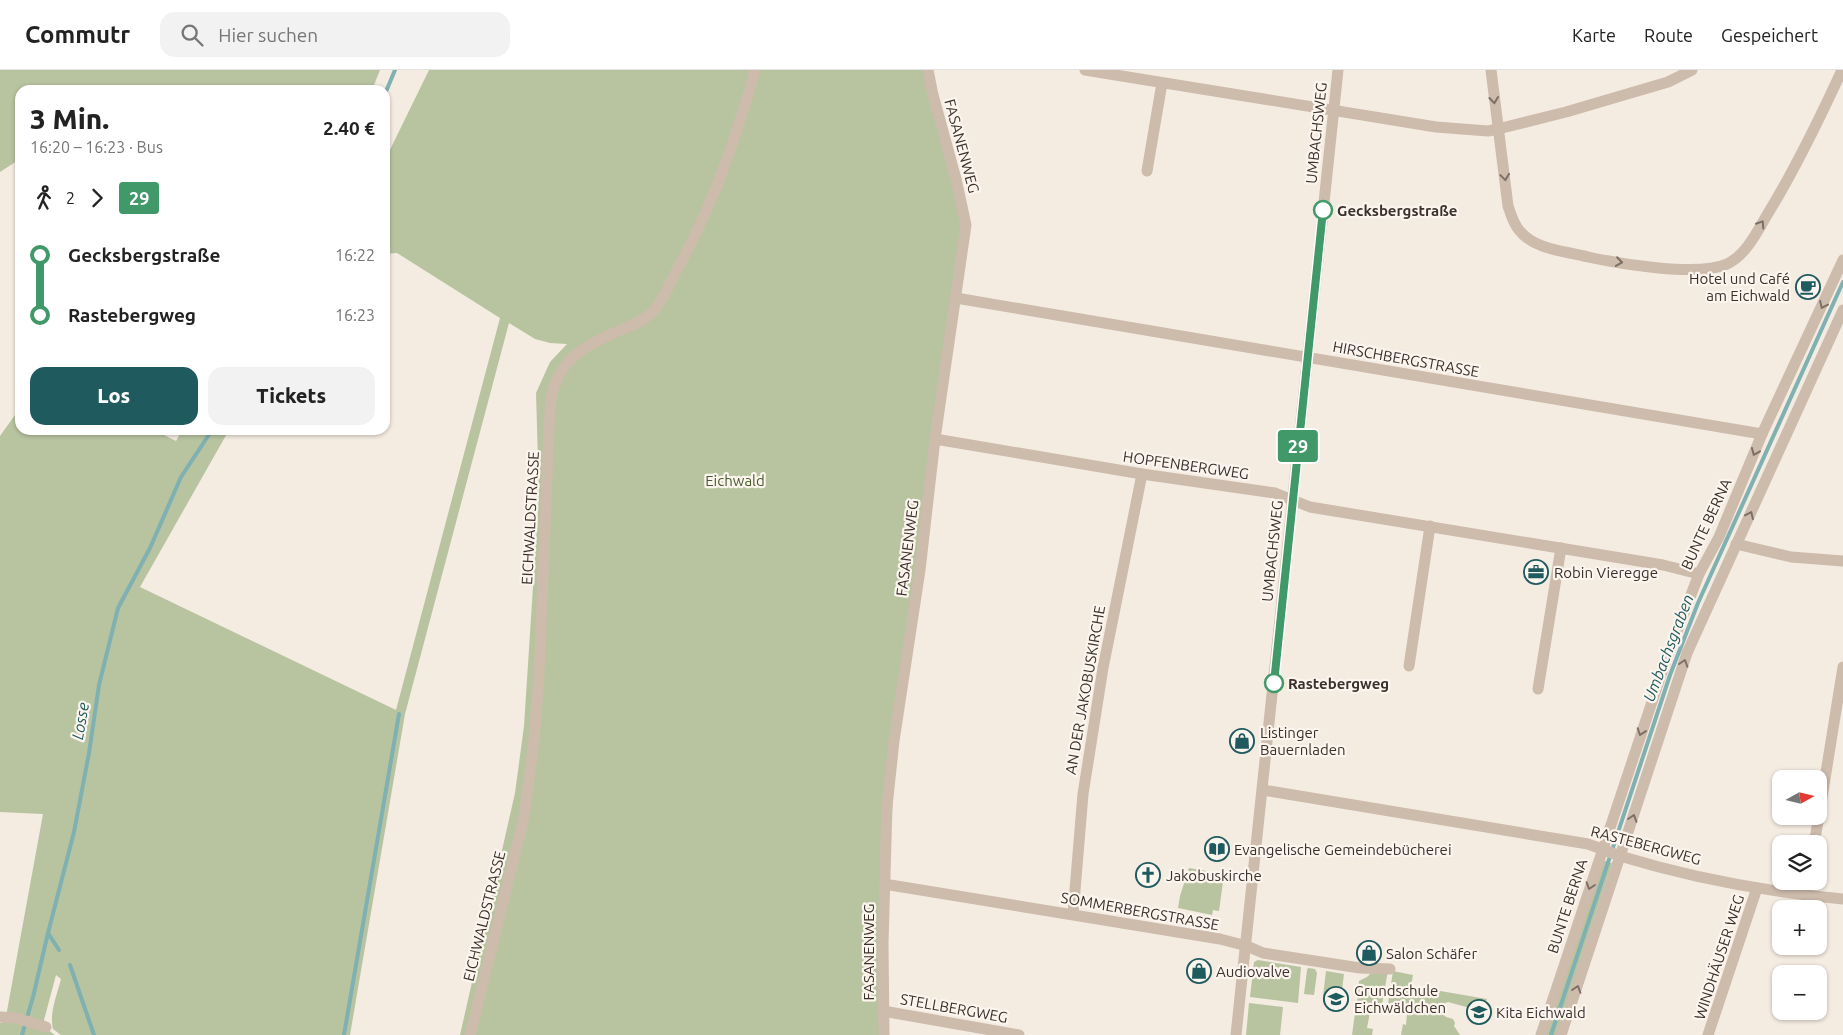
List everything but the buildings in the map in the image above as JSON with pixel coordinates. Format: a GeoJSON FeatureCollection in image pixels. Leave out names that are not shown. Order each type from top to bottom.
{"type":"FeatureCollection","features":[{"type":"Feature","properties":{"kind":"street","name":"EICHWALDSTRASSE"},"geometry":{"type":"LineString","coordinates":[[470,1035],[524,818],[534,742],[539,677],[552,395],[561,370],[578,352],[599,340],[644,320],[656,308],[684,257],[719,183],[744,110],[755,70]]}},
{"type":"Feature","properties":{"kind":"street","name":"FASANENWEG"},"geometry":{"type":"LineString","coordinates":[[884,1035],[884,884],[887,806],[894,741],[920,570],[935,439],[966,224],[928,70]]}},
{"type":"Feature","properties":{"kind":"street"},"geometry":{"type":"LineString","coordinates":[[1085,70],[1436,127],[1488,131],[1566,112],[1668,82],[1692,70]]}},
{"type":"Feature","properties":{"kind":"street","name":"UMBACHSWEG"},"geometry":{"type":"LineString","coordinates":[[1236,1035],[1338,70]]}},
{"type":"Feature","properties":{"kind":"street"},"geometry":{"type":"LineString","coordinates":[[1491,70],[1508,206],[1519,230],[1528,239],[1542,246],[1594,258],[1655,267],[1711,269],[1736,259],[1761,225],[1785,186],[1842,70]]}},
{"type":"Feature","properties":{"kind":"street"},"geometry":{"type":"LineString","coordinates":[[1147,170],[1162,83]]}},
{"type":"Feature","properties":{"kind":"street","name":"BUNTE BERNA"},"geometry":{"type":"LineString","coordinates":[[1561,1035],[1666,660],[1699,574],[1719,536],[1762,434],[1843,260]]}},
{"type":"Feature","properties":{"kind":"street","name":"HIRSCHBERGSTRASSE"},"geometry":{"type":"LineString","coordinates":[[956,298],[1762,434]]}},
{"type":"Feature","properties":{"kind":"street","name":"BUNTE BERNA"},"geometry":{"type":"LineString","coordinates":[[1541,1035],[1687,653],[1843,310]]}},
{"type":"Feature","properties":{"kind":"street","name":"HOPFENBERGWEG"},"geometry":{"type":"LineString","coordinates":[[935,439],[1142,474],[1275,493],[1310,507],[1663,565],[1699,574]]}},
{"type":"Feature","properties":{"kind":"street","name":"AN DER JAKOBUSKIRCHE"},"geometry":{"type":"LineString","coordinates":[[1073,914],[1083,794],[1102,668],[1142,474]]}},
{"type":"Feature","properties":{"kind":"street"},"geometry":{"type":"LineString","coordinates":[[1409,666],[1430,526]]}},
{"type":"Feature","properties":{"kind":"street"},"geometry":{"type":"LineString","coordinates":[[1736,544],[1791,556],[1843,561]]}},
{"type":"Feature","properties":{"kind":"street"},"geometry":{"type":"LineString","coordinates":[[1538,689],[1561,548]]}},
{"type":"Feature","properties":{"kind":"street"},"geometry":{"type":"LineString","coordinates":[[1826,770],[1843,667]]}},
{"type":"Feature","properties":{"kind":"street","name":"RASTEBERGWEG"},"geometry":{"type":"LineString","coordinates":[[1263,790],[1588,844],[1689,874],[1757,888],[1843,898]]}},
{"type":"Feature","properties":{"kind":"street","name":"SOMMERBERGSTRASSE"},"geometry":{"type":"LineString","coordinates":[[884,884],[1220,939],[1263,953],[1280,956],[1360,968],[1390,969]]}},
{"type":"Feature","properties":{"kind":"street","name":"WINDHÄUSER WEG"},"geometry":{"type":"LineString","coordinates":[[1708,1035],[1757,888]]}},
{"type":"Feature","properties":{"kind":"street"},"geometry":{"type":"LineString","coordinates":[[1806,895],[1807,890]]}},
{"type":"Feature","properties":{"kind":"street","name":"STELLBERGWEG"},"geometry":{"type":"LineString","coordinates":[[883,1011],[1020,1035]]}},
{"type":"Feature","properties":{"kind":"street"},"geometry":{"type":"LineString","coordinates":[[0,1018],[16,1018],[46,1027]]}},
{"type":"Feature","properties":{"kind":"green space"},"geometry":{"type":"Polygon","coordinates":[[[0,70],[380,70],[374,85],[15,85],[15,162],[0,172],[0,70]]]}},
{"type":"Feature","properties":{"kind":"green space","name":"Eichwald"},"geometry":{"type":"Polygon","coordinates":[[[429,70],[932,70],[970,224],[898,738],[887,873],[888,1035],[460,1035],[515,793],[524,726],[539,494],[536,393],[550,362],[567,344],[550,343],[535,339],[509,323],[405,714],[350,1035],[61,1035],[53,1029],[52,1023],[54,1004],[61,979],[56,975],[44,1020],[48,1030],[55,1035],[0,1035],[0,1023],[5,1022],[43,814],[0,812],[0,436],[15,415],[15,435],[164,435],[176,441],[179,435],[226,435],[140,587],[396,710],[500,318],[397,253],[390,254],[390,150],[429,70]]]}},
{"type":"Feature","properties":{"kind":"green space"},"geometry":{"type":"Polygon","coordinates":[[[1603,860],[1612,863],[1556,1035],[1544,1035],[1603,860]]]}},
{"type":"Feature","properties":{"kind":"green space"},"geometry":{"type":"Polygon","coordinates":[[[1189,868],[1224,874],[1219,911],[1213,910],[1212,915],[1178,908],[1189,868]]]}},
{"type":"Feature","properties":{"kind":"green space"},"geometry":{"type":"Polygon","coordinates":[[[1258,960],[1301,967],[1298,1003],[1250,997],[1254,962],[1258,960]]]}},
{"type":"Feature","properties":{"kind":"green space"},"geometry":{"type":"Polygon","coordinates":[[[1308,968],[1315,969],[1317,973],[1314,995],[1304,994],[1308,968]]]}},
{"type":"Feature","properties":{"kind":"green space"},"geometry":{"type":"Polygon","coordinates":[[[1388,970],[1382,1005],[1370,1003],[1357,1004],[1359,981],[1370,974],[1388,970]]]}},
{"type":"Feature","properties":{"kind":"green space"},"geometry":{"type":"Polygon","coordinates":[[[1326,971],[1344,974],[1341,998],[1323,996],[1326,971]]]}},
{"type":"Feature","properties":{"kind":"green space"},"geometry":{"type":"Polygon","coordinates":[[[1393,971],[1413,975],[1411,986],[1487,999],[1485,1006],[1470,1008],[1448,1002],[1443,1004],[1441,1011],[1446,1017],[1453,1019],[1454,1026],[1460,1035],[1401,1035],[1403,1024],[1406,1025],[1407,1014],[1387,1010],[1393,971]]]}},
{"type":"Feature","properties":{"kind":"green space"},"geometry":{"type":"Polygon","coordinates":[[[1249,1003],[1283,1007],[1280,1035],[1246,1035],[1249,1003]]]}},
{"type":"Feature","properties":{"kind":"green space"},"geometry":{"type":"Polygon","coordinates":[[[1356,1006],[1371,1007],[1367,1028],[1373,1029],[1372,1035],[1352,1035],[1356,1006]]]}},
{"type":"Feature","properties":{"kind":"waterway","name":"Losse"},"geometry":{"type":"LineString","coordinates":[[389,85],[395,70]]}},
{"type":"Feature","properties":{"kind":"waterway","name":"Umbachsgraben"},"geometry":{"type":"LineString","coordinates":[[1551,1035],[1670,675],[1698,603],[1843,282]]}},
{"type":"Feature","properties":{"kind":"waterway","name":"Losse"},"geometry":{"type":"LineString","coordinates":[[22,1035],[74,832],[89,753],[99,685],[118,608],[150,548],[181,477],[209,435]]}},
{"type":"Feature","properties":{"kind":"waterway"},"geometry":{"type":"LineString","coordinates":[[344,1035],[399,714]]}},
{"type":"Feature","properties":{"kind":"waterway"},"geometry":{"type":"LineString","coordinates":[[48,933],[59,950]]}},
{"type":"Feature","properties":{"kind":"waterway"},"geometry":{"type":"LineString","coordinates":[[70,965],[94,1035]]}},
{"type":"Feature","properties":{"kind":"bus line","name":"29"},"geometry":{"type":"LineString","coordinates":[[1274,683],[1323,210]]}},
{"type":"Feature","properties":{"kind":"place","name":"Gecksbergstraße"},"geometry":{"type":"Point","coordinates":[1323,210]}},
{"type":"Feature","properties":{"kind":"place","name":"Hotel und Café am Eichwald"},"geometry":{"type":"Point","coordinates":[1808,287]}},
{"type":"Feature","properties":{"kind":"place","name":"Robin Vieregge"},"geometry":{"type":"Point","coordinates":[1536,572]}},
{"type":"Feature","properties":{"kind":"place","name":"Rastebergweg"},"geometry":{"type":"Point","coordinates":[1274,683]}},
{"type":"Feature","properties":{"kind":"place","name":"Listinger Bauernladen"},"geometry":{"type":"Point","coordinates":[1242,741]}},
{"type":"Feature","properties":{"kind":"place","name":"Evangelische Gemeindebücherei"},"geometry":{"type":"Point","coordinates":[1217,849]}},
{"type":"Feature","properties":{"kind":"place","name":"Jakobuskirche"},"geometry":{"type":"Point","coordinates":[1148,875]}},
{"type":"Feature","properties":{"kind":"place","name":"Salon Schäfer"},"geometry":{"type":"Point","coordinates":[1369,953]}},
{"type":"Feature","properties":{"kind":"place","name":"Audiovalve"},"geometry":{"type":"Point","coordinates":[1199,971]}},
{"type":"Feature","properties":{"kind":"place","name":"Grundschule Eichwäldchen"},"geometry":{"type":"Point","coordinates":[1336,999]}},
{"type":"Feature","properties":{"kind":"place","name":"Kita Eichwald"},"geometry":{"type":"Point","coordinates":[1479,1012]}}]}
